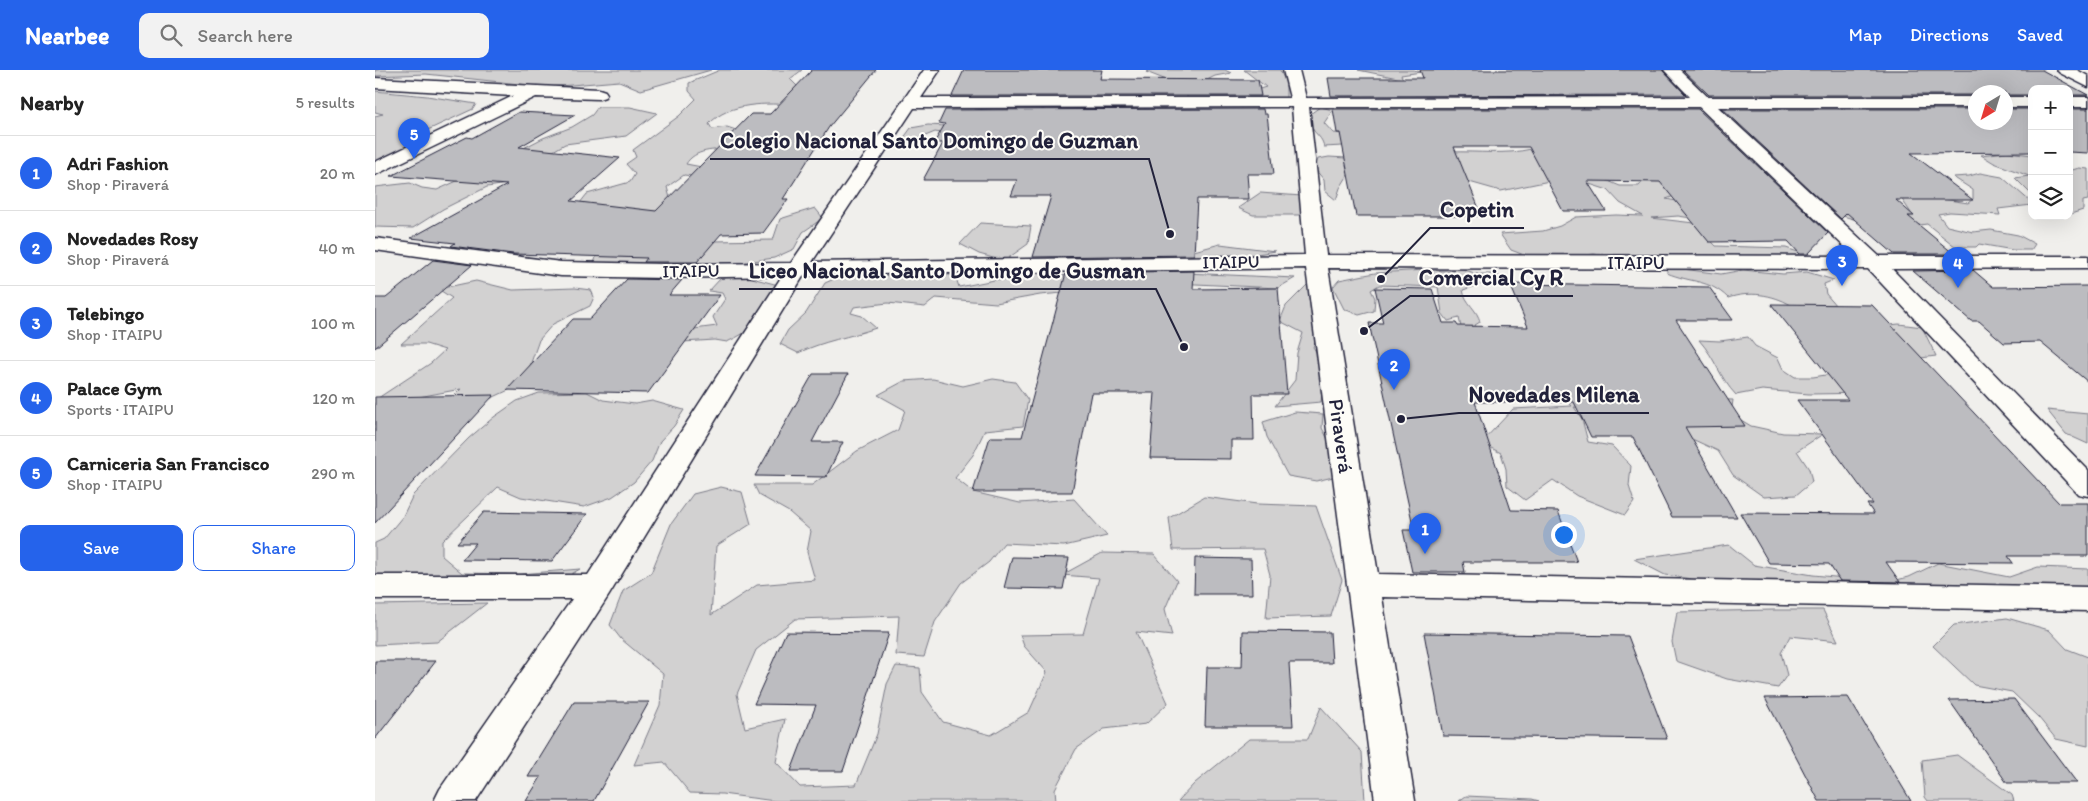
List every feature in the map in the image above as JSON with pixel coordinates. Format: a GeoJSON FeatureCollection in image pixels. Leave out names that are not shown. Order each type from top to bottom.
{"type":"FeatureCollection","features":[{"type":"Feature","properties":{"kind":"street"},"geometry":{"type":"LineString","coordinates":[[454,801],[597,587],[797,269],[932,70]]}},
{"type":"Feature","properties":{"kind":"street","name":"Piraverá"},"geometry":{"type":"LineString","coordinates":[[1291,70],[1299,104],[1316,261],[1395,801]]}},
{"type":"Feature","properties":{"kind":"street"},"geometry":{"type":"LineString","coordinates":[[1672,70],[1703,102],[1873,262],[2088,487]]}},
{"type":"Feature","properties":{"kind":"street"},"geometry":{"type":"LineString","coordinates":[[2065,70],[2088,82]]}},
{"type":"Feature","properties":{"kind":"street"},"geometry":{"type":"LineString","coordinates":[[375,83],[599,94]]}},
{"type":"Feature","properties":{"kind":"street"},"geometry":{"type":"LineString","coordinates":[[375,169],[533,92]]}},
{"type":"Feature","properties":{"kind":"street"},"geometry":{"type":"LineString","coordinates":[[908,103],[1968,102]]}},
{"type":"Feature","properties":{"kind":"street"},"geometry":{"type":"LineString","coordinates":[[2013,102],[2028,102]]}},
{"type":"Feature","properties":{"kind":"street"},"geometry":{"type":"LineString","coordinates":[[2073,102],[2088,102]]}},
{"type":"Feature","properties":{"kind":"street","name":"ITAIPU"},"geometry":{"type":"LineString","coordinates":[[375,244],[561,269],[664,272],[1316,261],[1650,263],[2088,262]]}},
{"type":"Feature","properties":{"kind":"street"},"geometry":{"type":"LineString","coordinates":[[1364,585],[2088,599]]}},
{"type":"Feature","properties":{"kind":"street"},"geometry":{"type":"LineString","coordinates":[[375,587],[597,587]]}},
{"type":"Feature","properties":{"kind":"shaded area"},"geometry":{"type":"Polygon","coordinates":[[[375,70],[711,70],[641,90],[619,81],[547,87],[426,74],[375,76],[375,70]]]}},
{"type":"Feature","properties":{"kind":"shaded area"},"geometry":{"type":"Polygon","coordinates":[[[720,70],[802,70],[790,79],[797,86],[795,105],[761,104],[727,111],[717,117],[709,124],[712,129],[727,127],[739,131],[729,149],[711,150],[694,155],[686,164],[712,169],[743,182],[684,175],[667,187],[670,198],[713,241],[773,240],[780,219],[815,208],[823,218],[803,232],[794,249],[774,258],[740,263],[658,265],[594,263],[599,249],[572,213],[587,194],[630,182],[635,174],[626,164],[636,157],[633,150],[679,116],[696,99],[689,91],[689,83],[720,70]]]}},
{"type":"Feature","properties":{"kind":"shaded area"},"geometry":{"type":"Polygon","coordinates":[[[1152,70],[1225,70],[1231,73],[1215,76],[1203,82],[1250,92],[1266,87],[1244,70],[1280,70],[1286,83],[1286,100],[1187,102],[1187,88],[1146,72],[1152,70]]]}},
{"type":"Feature","properties":{"kind":"shaded area"},"geometry":{"type":"Polygon","coordinates":[[[1358,70],[1414,70],[1421,72],[1401,75],[1403,79],[1358,70]]]}},
{"type":"Feature","properties":{"kind":"shaded area"},"geometry":{"type":"Polygon","coordinates":[[[375,91],[427,96],[476,104],[473,109],[417,135],[393,159],[375,164],[375,116],[383,114],[375,112],[375,91]]]}},
{"type":"Feature","properties":{"kind":"shaded area"},"geometry":{"type":"Polygon","coordinates":[[[598,107],[630,107],[657,113],[626,136],[565,144],[541,158],[515,183],[487,187],[443,209],[413,228],[375,227],[375,187],[410,183],[422,188],[437,190],[543,138],[572,127],[592,115],[598,107]]]}},
{"type":"Feature","properties":{"kind":"shaded area"},"geometry":{"type":"Polygon","coordinates":[[[1012,107],[1039,108],[1047,111],[947,134],[935,132],[911,142],[903,139],[911,128],[928,125],[947,126],[975,110],[1012,107]]]}},
{"type":"Feature","properties":{"kind":"shaded area"},"geometry":{"type":"Polygon","coordinates":[[[1320,107],[1333,110],[1324,123],[1333,133],[1360,135],[1361,145],[1324,147],[1320,138],[1313,130],[1310,121],[1310,114],[1320,107]]]}},
{"type":"Feature","properties":{"kind":"shaded area"},"geometry":{"type":"Polygon","coordinates":[[[1531,149],[1620,186],[1639,186],[1645,179],[1660,178],[1680,194],[1666,199],[1703,206],[1698,219],[1678,216],[1651,218],[1694,223],[1716,246],[1786,248],[1801,253],[1787,260],[1616,257],[1594,254],[1537,260],[1511,250],[1500,234],[1543,231],[1560,226],[1576,217],[1643,216],[1620,203],[1608,190],[1580,181],[1554,180],[1501,191],[1448,176],[1451,152],[1502,152],[1531,149]]]}},
{"type":"Feature","properties":{"kind":"shaded area"},"geometry":{"type":"Polygon","coordinates":[[[2007,152],[2028,155],[2028,176],[1994,163],[1981,155],[2007,152]]]}},
{"type":"Feature","properties":{"kind":"shaded area"},"geometry":{"type":"Polygon","coordinates":[[[1329,157],[1346,158],[1370,171],[1348,175],[1340,188],[1336,200],[1325,191],[1324,180],[1315,169],[1318,159],[1329,157]]]}},
{"type":"Feature","properties":{"kind":"shaded area"},"geometry":{"type":"Polygon","coordinates":[[[2088,169],[2088,200],[2083,201],[2083,210],[2073,213],[2073,175],[2073,170],[2088,169]]]}},
{"type":"Feature","properties":{"kind":"shaded area"},"geometry":{"type":"Polygon","coordinates":[[[1980,173],[2002,177],[2028,200],[2028,205],[1998,209],[2000,215],[1950,212],[1938,214],[1947,226],[1973,232],[1991,230],[2018,235],[2035,244],[2031,250],[2013,250],[1979,244],[1976,247],[1956,247],[1927,224],[1888,229],[1843,216],[1834,196],[1906,222],[1911,213],[1897,192],[1968,203],[1973,199],[1973,190],[1953,177],[1980,173]]]}},
{"type":"Feature","properties":{"kind":"shaded area"},"geometry":{"type":"Polygon","coordinates":[[[2028,176],[2028,191],[2015,178],[2028,176]]]}},
{"type":"Feature","properties":{"kind":"shaded area"},"geometry":{"type":"Polygon","coordinates":[[[1260,193],[1302,196],[1301,215],[1253,215],[1238,208],[1260,193]]]}},
{"type":"Feature","properties":{"kind":"shaded area"},"geometry":{"type":"Polygon","coordinates":[[[980,223],[1031,226],[1028,244],[1004,261],[979,254],[960,244],[980,223]]]}},
{"type":"Feature","properties":{"kind":"shaded area"},"geometry":{"type":"Polygon","coordinates":[[[1220,244],[1275,251],[1208,262],[1188,260],[1194,251],[1220,244]]]}},
{"type":"Feature","properties":{"kind":"shaded area"},"geometry":{"type":"Polygon","coordinates":[[[1667,267],[1721,274],[1743,270],[1783,274],[1807,272],[1834,280],[1824,284],[1826,294],[1841,312],[1881,326],[1899,324],[1922,327],[1936,356],[1921,358],[1776,298],[1752,294],[1728,298],[1707,284],[1667,273],[1667,267]]]}},
{"type":"Feature","properties":{"kind":"shaded area"},"geometry":{"type":"Polygon","coordinates":[[[1459,268],[1478,274],[1497,274],[1505,283],[1485,283],[1463,290],[1466,299],[1479,318],[1480,322],[1475,325],[1479,332],[1461,327],[1459,318],[1448,321],[1442,313],[1438,287],[1379,285],[1371,290],[1375,298],[1374,311],[1359,315],[1344,309],[1333,287],[1339,280],[1375,273],[1425,270],[1448,271],[1459,268]]]}},
{"type":"Feature","properties":{"kind":"shaded area"},"geometry":{"type":"Polygon","coordinates":[[[1030,273],[1069,276],[1185,273],[1295,278],[1278,288],[1155,282],[1120,288],[1040,295],[996,303],[936,298],[925,307],[888,303],[854,307],[851,313],[862,316],[876,328],[817,345],[798,353],[780,344],[788,330],[806,313],[825,283],[841,276],[880,274],[955,275],[959,287],[1030,273]]]}},
{"type":"Feature","properties":{"kind":"shaded area"},"geometry":{"type":"Polygon","coordinates":[[[748,277],[782,286],[769,295],[744,333],[727,342],[715,340],[683,342],[679,331],[717,326],[713,317],[725,299],[722,293],[709,291],[721,278],[748,277]]]}},
{"type":"Feature","properties":{"kind":"shaded area"},"geometry":{"type":"Polygon","coordinates":[[[476,281],[513,290],[575,288],[591,290],[594,297],[590,306],[553,324],[539,340],[527,374],[511,389],[468,409],[446,404],[461,389],[392,402],[375,400],[431,363],[445,350],[426,344],[401,344],[452,298],[438,289],[476,281]]]}},
{"type":"Feature","properties":{"kind":"shaded area"},"geometry":{"type":"Polygon","coordinates":[[[1307,285],[1314,299],[1319,334],[1313,347],[1325,365],[1321,402],[1275,406],[1295,380],[1297,353],[1303,333],[1280,321],[1286,306],[1307,285]]]}},
{"type":"Feature","properties":{"kind":"shaded area"},"geometry":{"type":"Polygon","coordinates":[[[1748,337],[1755,346],[1778,358],[1783,369],[1795,377],[1813,377],[1857,370],[1881,393],[1809,394],[1762,390],[1736,395],[1699,340],[1720,341],[1748,337]]]}},
{"type":"Feature","properties":{"kind":"shaded area"},"geometry":{"type":"Polygon","coordinates":[[[933,379],[963,386],[993,379],[1015,382],[1028,400],[1023,426],[985,430],[973,455],[955,478],[973,492],[1020,503],[1074,499],[1107,536],[1064,546],[1004,543],[989,562],[961,583],[935,622],[924,657],[896,655],[899,616],[795,619],[756,650],[737,694],[745,728],[785,719],[776,762],[800,787],[856,785],[877,734],[887,684],[896,666],[920,668],[922,692],[943,722],[991,735],[1029,712],[1047,672],[1024,646],[1020,635],[1083,634],[1099,578],[1062,575],[1102,553],[1154,554],[1177,581],[1165,609],[1172,636],[1136,632],[1168,703],[1146,724],[1104,729],[1076,749],[1055,789],[1056,801],[775,801],[722,794],[690,793],[664,762],[634,765],[660,705],[663,674],[621,639],[610,625],[623,591],[651,573],[671,524],[693,494],[721,487],[742,492],[751,524],[716,546],[711,615],[757,585],[815,580],[807,552],[811,531],[789,512],[759,495],[754,485],[812,485],[857,451],[898,430],[905,410],[878,395],[904,381],[933,379]]]}},
{"type":"Feature","properties":{"kind":"shaded area"},"geometry":{"type":"Polygon","coordinates":[[[1552,384],[1661,398],[1733,400],[1731,414],[1751,426],[1783,433],[1823,434],[1797,451],[1809,469],[1812,482],[1796,495],[1764,497],[1733,475],[1718,451],[1692,439],[1656,430],[1602,412],[1574,407],[1582,419],[1588,442],[1612,446],[1631,466],[1629,486],[1634,502],[1625,515],[1577,496],[1553,480],[1525,500],[1507,486],[1506,469],[1501,453],[1481,443],[1513,409],[1572,406],[1552,384]]]}},
{"type":"Feature","properties":{"kind":"shaded area"},"geometry":{"type":"Polygon","coordinates":[[[587,392],[603,400],[635,404],[652,401],[684,410],[674,426],[660,441],[652,461],[634,482],[612,497],[584,507],[521,497],[498,487],[442,541],[442,556],[462,573],[520,574],[580,569],[554,584],[375,584],[375,543],[384,539],[403,516],[413,495],[469,438],[517,401],[539,393],[587,392]]]}},
{"type":"Feature","properties":{"kind":"shaded area"},"geometry":{"type":"Polygon","coordinates":[[[2047,410],[2088,414],[2088,444],[2066,434],[2047,410]]]}},
{"type":"Feature","properties":{"kind":"shaded area"},"geometry":{"type":"Polygon","coordinates":[[[1295,412],[1323,414],[1322,428],[1346,474],[1316,481],[1288,476],[1267,437],[1263,422],[1295,412]]]}},
{"type":"Feature","properties":{"kind":"shaded area"},"geometry":{"type":"Polygon","coordinates":[[[1204,497],[1257,504],[1316,506],[1342,580],[1331,616],[1266,618],[1270,575],[1263,549],[1173,550],[1169,518],[1204,497]]]}},
{"type":"Feature","properties":{"kind":"shaded area"},"geometry":{"type":"Polygon","coordinates":[[[1729,545],[1754,565],[1813,575],[1888,582],[1909,577],[1938,563],[2009,577],[2038,567],[2088,569],[2088,591],[1752,588],[1665,575],[1634,559],[1729,545]]]}},
{"type":"Feature","properties":{"kind":"shaded area"},"geometry":{"type":"Polygon","coordinates":[[[487,603],[437,642],[375,645],[375,605],[487,603]]]}},
{"type":"Feature","properties":{"kind":"shaded area"},"geometry":{"type":"Polygon","coordinates":[[[1823,610],[1838,641],[1790,636],[1781,653],[1787,675],[1778,688],[1727,679],[1676,661],[1672,642],[1677,612],[1823,610]]]}},
{"type":"Feature","properties":{"kind":"shaded area"},"geometry":{"type":"Polygon","coordinates":[[[2007,618],[2049,630],[2067,649],[2088,657],[2088,746],[2056,739],[2039,718],[2012,692],[1974,685],[1933,646],[1954,625],[2007,618]]]}},
{"type":"Feature","properties":{"kind":"shaded area"},"geometry":{"type":"Polygon","coordinates":[[[1321,707],[1362,752],[1365,801],[1178,801],[1195,783],[1249,739],[1308,739],[1321,707]]]}},
{"type":"Feature","properties":{"kind":"shaded area"},"geometry":{"type":"Polygon","coordinates":[[[1957,755],[2012,795],[2014,801],[1928,801],[1925,797],[1922,760],[1957,755]]]}},
{"type":"Feature","properties":{"kind":"shaded area"},"geometry":{"type":"Polygon","coordinates":[[[1466,796],[1532,799],[1539,801],[1459,801],[1466,796]]]}},
{"type":"Feature","properties":{"kind":"building"},"geometry":{"type":"Polygon","coordinates":[[[812,70],[876,70],[829,127],[783,199],[788,199],[763,233],[721,234],[697,262],[644,262],[647,258],[513,254],[451,246],[455,243],[411,238],[507,185],[391,176],[467,137],[472,138],[519,112],[575,115],[519,147],[620,158],[571,201],[656,211],[751,114],[770,114],[812,70]]]}},
{"type":"Feature","properties":{"kind":"building"},"geometry":{"type":"Polygon","coordinates":[[[964,70],[1102,70],[1100,79],[1258,80],[1261,96],[952,96],[964,70]]]}},
{"type":"Feature","properties":{"kind":"building"},"geometry":{"type":"Polygon","coordinates":[[[1420,70],[1662,70],[1686,95],[1331,96],[1328,78],[1423,78],[1420,70]]]}},
{"type":"Feature","properties":{"kind":"building"},"geometry":{"type":"Polygon","coordinates":[[[1683,70],[2042,70],[2070,85],[2028,85],[2028,95],[2013,95],[2013,85],[1968,85],[1968,95],[1709,95],[1683,70]]]}},
{"type":"Feature","properties":{"kind":"building"},"geometry":{"type":"Polygon","coordinates":[[[2073,87],[2088,95],[2073,95],[2073,87]]]}},
{"type":"Feature","properties":{"kind":"building"},"geometry":{"type":"Polygon","coordinates":[[[1263,109],[1264,114],[1267,114],[1274,174],[1247,174],[1249,199],[1197,199],[1194,255],[1033,257],[1051,196],[1011,196],[1017,180],[923,180],[943,143],[934,143],[945,124],[939,123],[945,110],[1263,109]]]}},
{"type":"Feature","properties":{"kind":"building"},"geometry":{"type":"Polygon","coordinates":[[[1333,109],[1698,109],[1828,233],[1808,254],[1800,254],[1788,241],[1709,242],[1660,182],[1587,181],[1606,211],[1563,211],[1529,147],[1454,147],[1482,216],[1356,216],[1340,133],[1337,133],[1333,109]]]}},
{"type":"Feature","properties":{"kind":"building"},"geometry":{"type":"Polygon","coordinates":[[[1723,109],[1968,109],[1968,130],[2013,130],[2013,109],[2028,109],[2028,152],[1911,153],[1973,200],[1896,200],[1914,216],[1908,216],[1954,254],[1894,254],[1847,213],[1841,219],[1723,109]]]}},
{"type":"Feature","properties":{"kind":"building"},"geometry":{"type":"Polygon","coordinates":[[[2073,109],[2088,109],[2088,153],[2073,152],[2073,109]]]}},
{"type":"Feature","properties":{"kind":"building"},"geometry":{"type":"Polygon","coordinates":[[[433,260],[472,265],[375,348],[375,298],[386,298],[433,260]]]}},
{"type":"Feature","properties":{"kind":"building"},"geometry":{"type":"Polygon","coordinates":[[[1973,270],[1993,287],[2088,286],[2088,382],[2040,342],[2004,343],[1979,321],[1971,321],[1913,271],[1973,270]]]}},
{"type":"Feature","properties":{"kind":"building"},"geometry":{"type":"Polygon","coordinates":[[[1194,271],[1193,289],[1278,288],[1287,394],[1253,394],[1254,440],[1231,440],[1231,459],[1150,458],[1155,393],[1091,393],[1072,492],[973,492],[990,437],[1022,437],[1066,273],[1194,271]]]}},
{"type":"Feature","properties":{"kind":"building"},"geometry":{"type":"Polygon","coordinates":[[[627,279],[682,280],[669,295],[720,295],[648,393],[507,390],[573,319],[590,319],[627,279]]]}},
{"type":"Feature","properties":{"kind":"building"},"geometry":{"type":"Polygon","coordinates":[[[1510,284],[1709,287],[1733,320],[1676,320],[1745,426],[1685,427],[1737,517],[1672,517],[1633,437],[1591,437],[1574,402],[1475,402],[1511,510],[1558,511],[1577,562],[1463,562],[1465,572],[1412,572],[1403,530],[1414,530],[1369,323],[1383,323],[1375,288],[1432,289],[1443,323],[1456,323],[1458,326],[1528,327],[1510,284]]]}},
{"type":"Feature","properties":{"kind":"building"},"geometry":{"type":"Polygon","coordinates":[[[1771,304],[1872,305],[2059,503],[2088,503],[2088,556],[2008,556],[2013,563],[1886,562],[1900,582],[1840,581],[1829,564],[1769,563],[1740,513],[1874,514],[1867,504],[1873,504],[1797,400],[1848,400],[1771,304]]]}},
{"type":"Feature","properties":{"kind":"building"},"geometry":{"type":"Polygon","coordinates":[[[813,374],[848,374],[812,442],[843,442],[826,477],[755,476],[813,374]]]}},
{"type":"Feature","properties":{"kind":"building"},"geometry":{"type":"Polygon","coordinates":[[[494,395],[375,523],[375,397],[494,395]]]}},
{"type":"Feature","properties":{"kind":"building"},"geometry":{"type":"Polygon","coordinates":[[[484,512],[587,514],[552,561],[462,560],[476,543],[457,543],[484,512]]]}},
{"type":"Feature","properties":{"kind":"building"},"geometry":{"type":"Polygon","coordinates":[[[1012,557],[1069,558],[1063,589],[1004,588],[1012,557]]]}},
{"type":"Feature","properties":{"kind":"building"},"geometry":{"type":"Polygon","coordinates":[[[1195,558],[1251,559],[1252,594],[1194,594],[1195,558]]]}},
{"type":"Feature","properties":{"kind":"building"},"geometry":{"type":"Polygon","coordinates":[[[1243,631],[1330,632],[1332,663],[1289,663],[1293,726],[1205,726],[1207,667],[1242,667],[1243,631]]]}},
{"type":"Feature","properties":{"kind":"building"},"geometry":{"type":"Polygon","coordinates":[[[786,632],[889,633],[843,771],[791,771],[816,705],[754,704],[786,632]]]}},
{"type":"Feature","properties":{"kind":"building"},"geometry":{"type":"Polygon","coordinates":[[[1424,633],[1628,636],[1667,739],[1443,736],[1424,633]]]}},
{"type":"Feature","properties":{"kind":"building"},"geometry":{"type":"Polygon","coordinates":[[[375,661],[436,661],[375,739],[375,661]]]}},
{"type":"Feature","properties":{"kind":"building"},"geometry":{"type":"Polygon","coordinates":[[[1848,697],[1911,801],[1819,801],[1765,698],[1848,697]]]}},
{"type":"Feature","properties":{"kind":"building"},"geometry":{"type":"Polygon","coordinates":[[[2014,699],[2077,783],[2007,783],[1949,700],[2014,699]]]}},
{"type":"Feature","properties":{"kind":"building"},"geometry":{"type":"Polygon","coordinates":[[[574,702],[649,702],[594,801],[526,801],[541,777],[528,777],[574,702]]]}},
{"type":"Feature","properties":{"kind":"place","name":"Carniceria San Francisco"},"geometry":{"type":"Point","coordinates":[414,159]}},
{"type":"Feature","properties":{"kind":"place","name":"Colegio Nacional Santo Domingo de Guzman"},"geometry":{"type":"Point","coordinates":[1170,234]}},
{"type":"Feature","properties":{"kind":"place","name":"Copetin"},"geometry":{"type":"Point","coordinates":[1381,279]}},
{"type":"Feature","properties":{"kind":"place","name":"Telebingo"},"geometry":{"type":"Point","coordinates":[1842,286]}},
{"type":"Feature","properties":{"kind":"place","name":"Palace Gym"},"geometry":{"type":"Point","coordinates":[1958,288]}},
{"type":"Feature","properties":{"kind":"place","name":"Comercial Cy R"},"geometry":{"type":"Point","coordinates":[1364,331]}},
{"type":"Feature","properties":{"kind":"place","name":"Liceo Nacional Santo Domingo de Gusman"},"geometry":{"type":"Point","coordinates":[1184,347]}},
{"type":"Feature","properties":{"kind":"place","name":"Novedades Rosy"},"geometry":{"type":"Point","coordinates":[1394,390]}},
{"type":"Feature","properties":{"kind":"place","name":"Novedades Milena"},"geometry":{"type":"Point","coordinates":[1401,419]}},
{"type":"Feature","properties":{"kind":"place","name":"Adri Fashion"},"geometry":{"type":"Point","coordinates":[1425,554]}}]}
